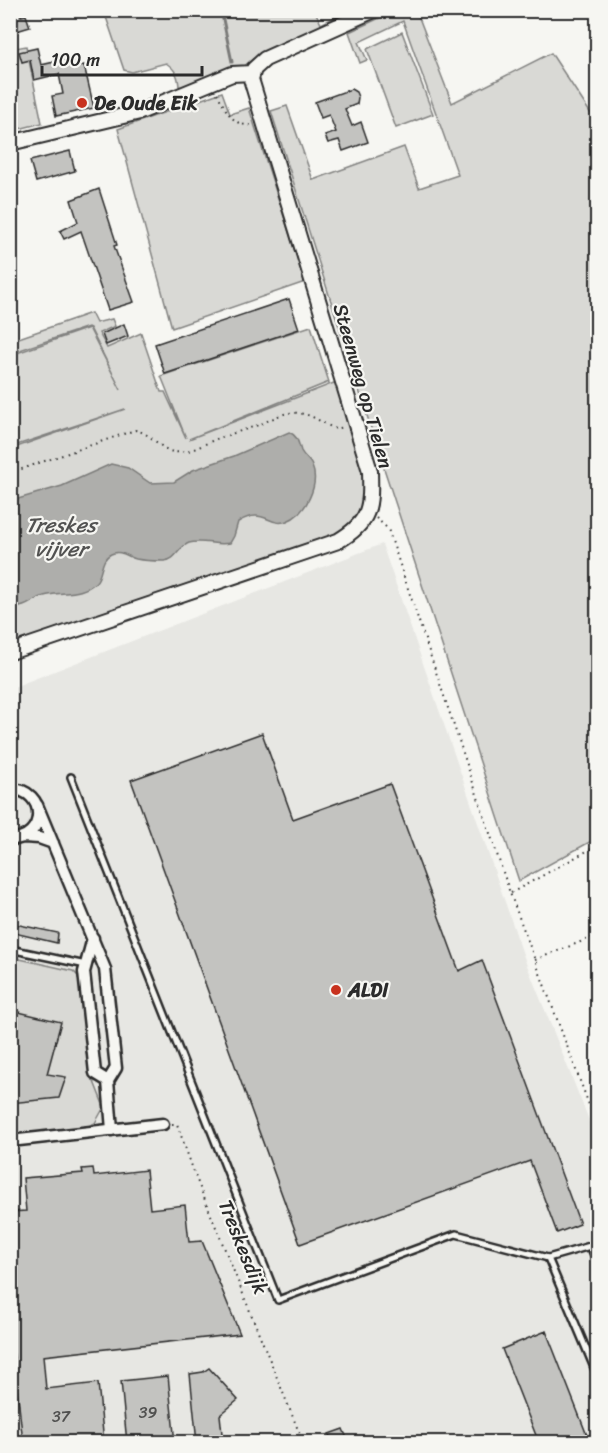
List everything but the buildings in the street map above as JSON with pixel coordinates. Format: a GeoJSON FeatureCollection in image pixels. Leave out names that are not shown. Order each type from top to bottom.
{"type":"FeatureCollection","features":[{"type":"Feature","properties":{"kind":"street"},"geometry":{"type":"LineString","coordinates":[[10,143],[140,112],[232,74],[252,73],[265,59],[374,10]]}},
{"type":"Feature","properties":{"kind":"street","name":"Steenweg op Tielen"},"geometry":{"type":"LineString","coordinates":[[10,652],[328,544],[348,535],[364,518],[371,503],[370,471],[252,85],[252,73]]}},
{"type":"Feature","properties":{"kind":"street"},"geometry":{"type":"LineString","coordinates":[[10,789],[27,793],[37,805],[105,969],[116,1068],[108,1081],[112,1130]]}},
{"type":"Feature","properties":{"kind":"street"},"geometry":{"type":"LineString","coordinates":[[24,837],[35,827],[38,820],[37,805]]}},
{"type":"Feature","properties":{"kind":"street"},"geometry":{"type":"LineString","coordinates":[[10,839],[39,838],[53,843]]}},
{"type":"Feature","properties":{"kind":"street"},"geometry":{"type":"LineString","coordinates":[[93,938],[84,972],[94,1073],[108,1081]]}},
{"type":"Feature","properties":{"kind":"street"},"geometry":{"type":"LineString","coordinates":[[10,1141],[163,1124]]}},
{"type":"Feature","properties":{"kind":"lane"},"geometry":{"type":"LineString","coordinates":[[71,777],[278,1300],[456,1234],[548,1258],[590,1246],[597,1264]]}},
{"type":"Feature","properties":{"kind":"lane"},"geometry":{"type":"LineString","coordinates":[[10,949],[86,965]]}},
{"type":"Feature","properties":{"kind":"lane"},"geometry":{"type":"LineString","coordinates":[[548,1258],[597,1377]]}},
{"type":"Feature","properties":{"kind":"path"},"geometry":{"type":"LineString","coordinates":[[212,82],[229,115],[248,126],[263,122]]}},
{"type":"Feature","properties":{"kind":"path"},"geometry":{"type":"LineString","coordinates":[[10,473],[135,430],[147,432],[161,446],[172,452],[185,452],[284,413],[298,413],[336,429],[356,425]]}},
{"type":"Feature","properties":{"kind":"path"},"geometry":{"type":"LineString","coordinates":[[374,517],[388,530],[510,893],[597,1129]]}},
{"type":"Feature","properties":{"kind":"path"},"geometry":{"type":"LineString","coordinates":[[510,893],[597,845]]}},
{"type":"Feature","properties":{"kind":"path"},"geometry":{"type":"LineString","coordinates":[[535,960],[597,935]]}},
{"type":"Feature","properties":{"kind":"path","name":"Treskesdijk"},"geometry":{"type":"LineString","coordinates":[[163,1124],[177,1124],[196,1178],[303,1443]]}},
{"type":"Feature","properties":{"kind":"shaded area"},"geometry":{"type":"Polygon","coordinates":[[[416,10],[452,103],[551,53],[597,123],[597,838],[519,881],[376,444],[271,111],[287,106],[313,180],[404,147],[419,188],[458,175],[403,21],[359,42],[367,60],[360,63],[349,32],[395,11],[416,10]]]}},
{"type":"Feature","properties":{"kind":"shaded area"},"geometry":{"type":"Polygon","coordinates":[[[104,11],[315,11],[321,24],[348,11],[353,11],[349,17],[253,59],[242,68],[184,88],[179,86],[175,73],[166,63],[132,72],[124,70],[104,11]]]}},
{"type":"Feature","properties":{"kind":"shaded area"},"geometry":{"type":"Polygon","coordinates":[[[402,32],[433,114],[396,128],[367,49],[402,32]]]}},
{"type":"Feature","properties":{"kind":"shaded area"},"geometry":{"type":"Polygon","coordinates":[[[26,46],[42,123],[11,131],[10,49],[26,46]]]}},
{"type":"Feature","properties":{"kind":"shaded area"},"geometry":{"type":"Polygon","coordinates":[[[222,92],[230,114],[249,108],[305,282],[172,328],[118,129],[222,92]]]}},
{"type":"Feature","properties":{"kind":"shaded area"},"geometry":{"type":"Polygon","coordinates":[[[91,313],[96,323],[112,319],[115,326],[99,333],[107,348],[141,333],[161,392],[165,392],[186,438],[161,376],[311,326],[329,382],[189,439],[339,381],[377,505],[368,524],[357,532],[330,543],[178,587],[11,644],[11,449],[125,409],[11,447],[11,355],[89,328],[121,390],[90,328],[88,327],[11,353],[10,341],[91,313]]]}},
{"type":"Feature","properties":{"kind":"shaded area"},"geometry":{"type":"Polygon","coordinates":[[[382,544],[526,963],[597,1140],[597,1442],[11,1442],[11,688],[382,544]]]}},
{"type":"Feature","properties":{"kind":"shaded area"},"geometry":{"type":"Polygon","coordinates":[[[11,957],[73,971],[82,980],[91,1074],[104,1107],[95,1123],[82,1129],[11,1136],[11,957]]]}},
{"type":"Feature","properties":{"kind":"water","name":"Treskes vijver"},"geometry":{"type":"Polygon","coordinates":[[[289,432],[296,437],[314,473],[310,498],[294,517],[283,522],[275,522],[260,516],[247,518],[238,522],[230,543],[189,543],[172,558],[164,561],[139,560],[121,553],[114,553],[107,556],[98,579],[90,586],[78,591],[44,596],[17,608],[11,608],[11,501],[62,486],[111,464],[128,468],[150,483],[174,482],[193,470],[234,456],[289,432]]]}},
{"type":"Feature","properties":{"kind":"waterway"},"geometry":{"type":"LineString","coordinates":[[221,10],[232,62]]}},
{"type":"Feature","properties":{"kind":"place","name":"De Oude Eik"},"geometry":{"type":"Point","coordinates":[82,103]}},
{"type":"Feature","properties":{"kind":"place","name":"ALDI"},"geometry":{"type":"Point","coordinates":[336,990]}}]}
